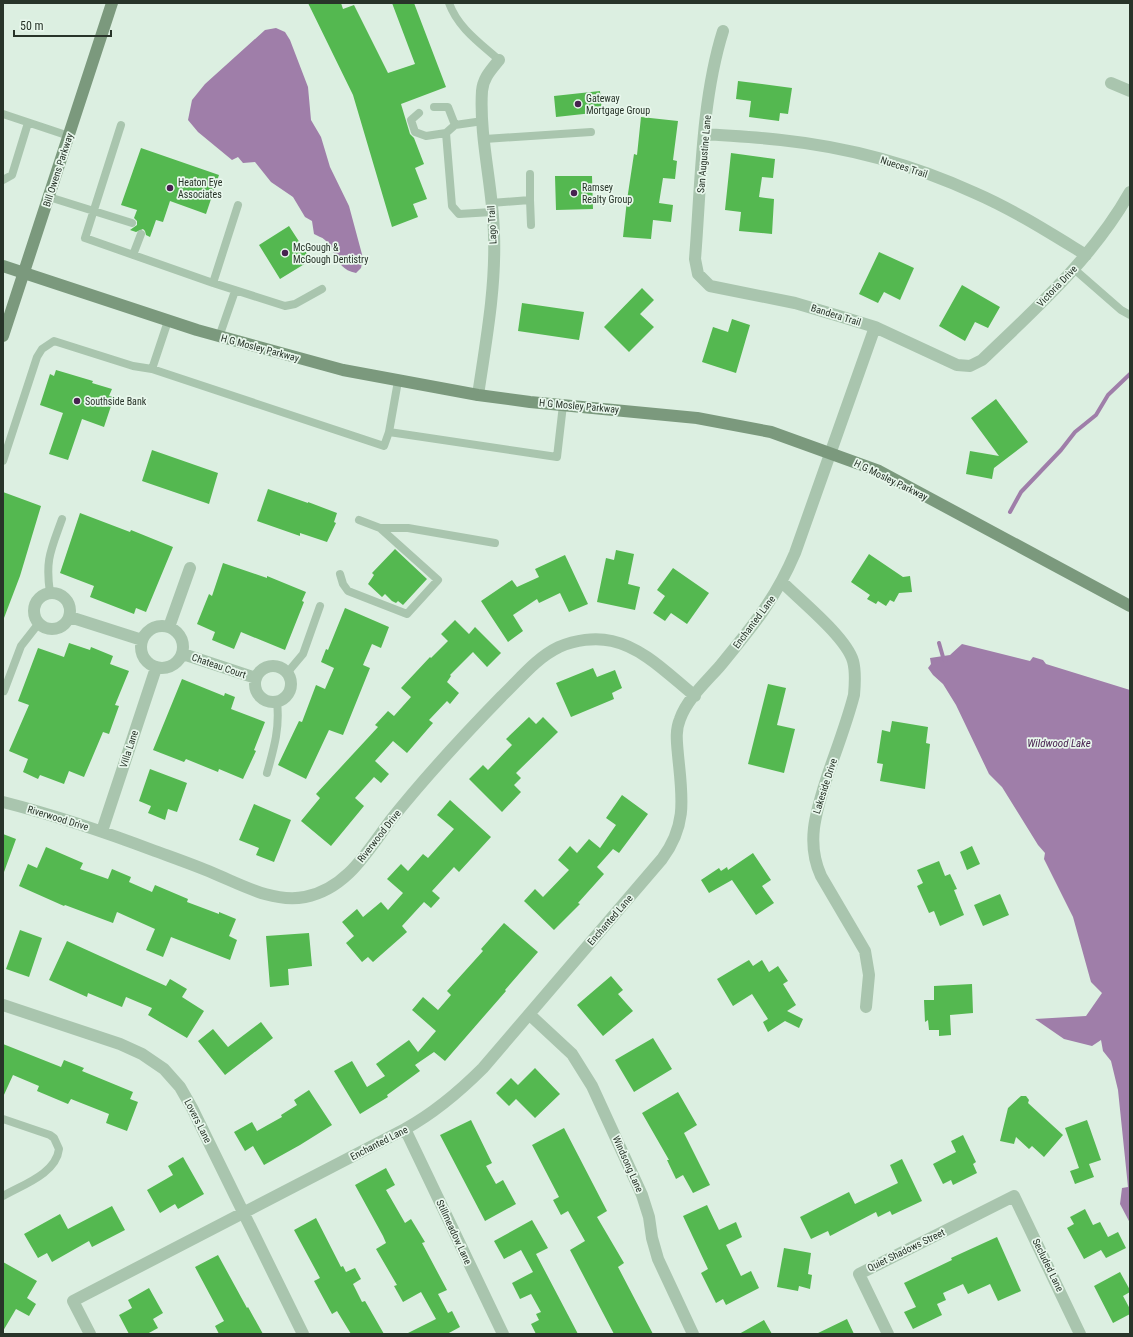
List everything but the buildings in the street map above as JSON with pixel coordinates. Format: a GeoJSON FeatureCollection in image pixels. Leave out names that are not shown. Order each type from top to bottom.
{"type":"FeatureCollection","features":[{"type":"Feature","properties":{"kind":"main road","name":"Bill Owens Parkway"},"geometry":{"type":"LineString","coordinates":[[3,336],[112,3]]}},
{"type":"Feature","properties":{"kind":"main road","name":"H G Mosley Parkway"},"geometry":{"type":"LineString","coordinates":[[3,266],[219,337],[306,361],[398,381],[478,395],[723,422],[770,432],[879,471],[1130,606]]}},
{"type":"Feature","properties":{"kind":"street","name":"San Augustine Lane"},"geometry":{"type":"LineString","coordinates":[[700,277],[695,259],[705,134],[714,62],[723,32]]}},
{"type":"Feature","properties":{"kind":"street","name":"Lago Trail"},"geometry":{"type":"LineString","coordinates":[[478,395],[491,304],[494,234],[483,121],[483,84],[486,75],[499,60]]}},
{"type":"Feature","properties":{"kind":"street"},"geometry":{"type":"LineString","coordinates":[[1111,83],[1130,91]]}},
{"type":"Feature","properties":{"kind":"street","name":"Nueces Trail"},"geometry":{"type":"LineString","coordinates":[[705,134],[802,143],[875,158],[904,166],[969,190],[1010,209],[1086,255]]}},
{"type":"Feature","properties":{"kind":"street","name":"Victoria Drive"},"geometry":{"type":"LineString","coordinates":[[970,366],[982,360],[1048,297],[1074,269],[1086,255],[1130,192]]}},
{"type":"Feature","properties":{"kind":"street","name":"Bandera Trail"},"geometry":{"type":"LineString","coordinates":[[700,277],[707,284],[714,287],[795,303],[875,328],[957,365],[970,366]]}},
{"type":"Feature","properties":{"kind":"street","name":"Enchanted Lane"},"geometry":{"type":"LineString","coordinates":[[90,1334],[73,1301],[405,1129],[440,1106],[462,1088],[482,1068],[529,1014],[671,846],[680,825],[682,810],[677,740],[682,714],[764,612],[782,582],[795,553],[829,452],[875,328]]}},
{"type":"Feature","properties":{"kind":"street"},"geometry":{"type":"LineString","coordinates":[[156,668],[145,660],[142,654],[142,640],[146,634],[156,627],[169,627],[190,568]]}},
{"type":"Feature","properties":{"kind":"street","name":"Lakeside Drive"},"geometry":{"type":"LineString","coordinates":[[782,582],[838,638],[849,653],[853,662],[855,678],[854,695],[815,814],[813,846],[817,866],[821,876],[865,951],[870,976],[866,1006]]}},
{"type":"Feature","properties":{"kind":"street"},"geometry":{"type":"LineString","coordinates":[[50,593],[56,593],[66,600],[71,611],[70,617],[63,626],[57,629],[45,628],[39,624],[34,615],[36,603],[39,598],[50,593]]}},
{"type":"Feature","properties":{"kind":"street"},"geometry":{"type":"LineString","coordinates":[[70,617],[142,640]]}},
{"type":"Feature","properties":{"kind":"street","name":"Chateau Court"},"geometry":{"type":"LineString","coordinates":[[156,668],[169,668],[180,660],[183,654],[182,641],[175,630],[169,627]]}},
{"type":"Feature","properties":{"kind":"street","name":"Riverwood Drive"},"geometry":{"type":"LineString","coordinates":[[3,802],[102,831],[186,862],[260,892],[280,897],[303,897],[324,890],[349,874],[410,796],[464,735],[538,661],[559,647],[590,639],[611,640],[638,651],[695,696]]}},
{"type":"Feature","properties":{"kind":"street","name":"Chateau Court"},"geometry":{"type":"LineString","coordinates":[[183,654],[256,678]]}},
{"type":"Feature","properties":{"kind":"street","name":"Chateau Court"},"geometry":{"type":"LineString","coordinates":[[277,702],[266,701],[258,694],[255,684],[256,678],[262,669],[273,666],[278,667],[288,673]]}},
{"type":"Feature","properties":{"kind":"street","name":"Villa Lane"},"geometry":{"type":"LineString","coordinates":[[102,831],[156,668]]}},
{"type":"Feature","properties":{"kind":"street"},"geometry":{"type":"LineString","coordinates":[[277,702],[289,693],[291,683],[288,673]]}},
{"type":"Feature","properties":{"kind":"street","name":"Lovers Lane"},"geometry":{"type":"LineString","coordinates":[[3,1005],[120,1044],[154,1061],[164,1069],[180,1087],[192,1108],[303,1334]]}},
{"type":"Feature","properties":{"kind":"street","name":"Windsong Lane"},"geometry":{"type":"LineString","coordinates":[[529,1014],[572,1054],[592,1086],[642,1195],[649,1217],[653,1243],[658,1259],[693,1334]]}},
{"type":"Feature","properties":{"kind":"street","name":"Stillmeadow Lane"},"geometry":{"type":"LineString","coordinates":[[405,1129],[502,1334]]}},
{"type":"Feature","properties":{"kind":"street","name":"Quiet Shadows Street"},"geometry":{"type":"LineString","coordinates":[[888,1334],[859,1274],[1014,1196]]}},
{"type":"Feature","properties":{"kind":"street","name":"Secluded Lane"},"geometry":{"type":"LineString","coordinates":[[1014,1196],[1080,1334]]}},
{"type":"Feature","properties":{"kind":"lane"},"geometry":{"type":"LineString","coordinates":[[449,3],[453,14],[470,35],[499,60]]}},
{"type":"Feature","properties":{"kind":"lane"},"geometry":{"type":"LineString","coordinates":[[434,107],[448,107],[455,125]]}},
{"type":"Feature","properties":{"kind":"lane"},"geometry":{"type":"LineString","coordinates":[[419,113],[412,120],[415,132],[426,136],[446,133],[455,125],[483,121]]}},
{"type":"Feature","properties":{"kind":"lane"},"geometry":{"type":"LineString","coordinates":[[3,114],[69,136]]}},
{"type":"Feature","properties":{"kind":"lane"},"geometry":{"type":"LineString","coordinates":[[3,180],[12,175],[28,123]]}},
{"type":"Feature","properties":{"kind":"lane"},"geometry":{"type":"LineString","coordinates":[[121,125],[85,238],[235,291],[285,306],[295,304],[322,289]]}},
{"type":"Feature","properties":{"kind":"lane"},"geometry":{"type":"LineString","coordinates":[[485,139],[591,132]]}},
{"type":"Feature","properties":{"kind":"lane"},"geometry":{"type":"LineString","coordinates":[[446,133],[452,206],[460,214],[530,200]]}},
{"type":"Feature","properties":{"kind":"lane"},"geometry":{"type":"LineString","coordinates":[[530,174],[531,225]]}},
{"type":"Feature","properties":{"kind":"lane"},"geometry":{"type":"LineString","coordinates":[[49,197],[132,223]]}},
{"type":"Feature","properties":{"kind":"lane"},"geometry":{"type":"LineString","coordinates":[[213,283],[238,205]]}},
{"type":"Feature","properties":{"kind":"lane"},"geometry":{"type":"LineString","coordinates":[[133,255],[141,234]]}},
{"type":"Feature","properties":{"kind":"lane"},"geometry":{"type":"LineString","coordinates":[[1074,269],[1121,310],[1130,315]]}},
{"type":"Feature","properties":{"kind":"lane"},"geometry":{"type":"LineString","coordinates":[[219,337],[235,291]]}},
{"type":"Feature","properties":{"kind":"lane"},"geometry":{"type":"LineString","coordinates":[[152,369],[168,321]]}},
{"type":"Feature","properties":{"kind":"lane"},"geometry":{"type":"LineString","coordinates":[[3,461],[37,357],[49,342],[59,341],[133,366],[152,369],[384,446],[389,432],[398,381]]}},
{"type":"Feature","properties":{"kind":"lane"},"geometry":{"type":"LineString","coordinates":[[389,432],[557,457],[563,405]]}},
{"type":"Feature","properties":{"kind":"lane"},"geometry":{"type":"LineString","coordinates":[[50,593],[47,573],[48,558],[62,518]]}},
{"type":"Feature","properties":{"kind":"lane"},"geometry":{"type":"LineString","coordinates":[[359,520],[380,528],[408,528],[495,543]]}},
{"type":"Feature","properties":{"kind":"lane"},"geometry":{"type":"LineString","coordinates":[[340,574],[343,584],[348,591],[407,614],[438,580],[380,528]]}},
{"type":"Feature","properties":{"kind":"lane"},"geometry":{"type":"LineString","coordinates":[[288,673],[304,654],[320,606]]}},
{"type":"Feature","properties":{"kind":"lane"},"geometry":{"type":"LineString","coordinates":[[4,691],[21,646],[39,624]]}},
{"type":"Feature","properties":{"kind":"lane"},"geometry":{"type":"LineString","coordinates":[[266,773],[277,735],[279,716],[277,702]]}},
{"type":"Feature","properties":{"kind":"lane"},"geometry":{"type":"LineString","coordinates":[[3,1119],[50,1135],[54,1138],[59,1149],[54,1163],[44,1172],[3,1196]]}},
{"type":"Feature","properties":{"kind":"water"},"geometry":{"type":"Polygon","coordinates":[[[276,28],[285,32],[290,40],[308,87],[311,120],[321,137],[330,167],[349,206],[363,258],[361,268],[356,273],[349,271],[340,264],[329,244],[324,239],[314,234],[312,221],[305,217],[293,197],[271,182],[255,162],[243,163],[238,157],[232,160],[198,132],[188,120],[192,100],[205,84],[265,30],[276,28]]]}},
{"type":"Feature","properties":{"kind":"water","name":"Wildwood Lake"},"geometry":{"type":"Polygon","coordinates":[[[962,644],[1030,661],[1033,657],[1043,660],[1046,664],[1130,690],[1130,1223],[1120,1204],[1122,1188],[1128,1187],[1118,1090],[1111,1061],[1103,1051],[1101,1040],[1092,1046],[1064,1039],[1035,1019],[1086,1016],[1102,993],[1091,982],[1073,917],[1044,859],[1045,853],[1038,845],[1002,787],[989,774],[956,705],[943,684],[928,668],[931,664],[930,658],[950,655],[962,644]]]}},
{"type":"Feature","properties":{"kind":"waterway"},"geometry":{"type":"LineString","coordinates":[[1010,512],[1021,492],[1061,450],[1075,432],[1096,415],[1108,395],[1130,374]]}},
{"type":"Feature","properties":{"kind":"waterway"},"geometry":{"type":"LineString","coordinates":[[939,643],[943,657],[946,661]]}},
{"type":"Feature","properties":{"kind":"place","name":"Gateway Mortgage Group"},"geometry":{"type":"Point","coordinates":[578,104]}},
{"type":"Feature","properties":{"kind":"place","name":"Heaton Eye Associates"},"geometry":{"type":"Point","coordinates":[170,188]}},
{"type":"Feature","properties":{"kind":"place","name":"Ramsey Realty Group"},"geometry":{"type":"Point","coordinates":[574,193]}},
{"type":"Feature","properties":{"kind":"place","name":"McGough & McGough Dentistry"},"geometry":{"type":"Point","coordinates":[285,253]}},
{"type":"Feature","properties":{"kind":"place","name":"Southside Bank"},"geometry":{"type":"Point","coordinates":[77,401]}}]}
